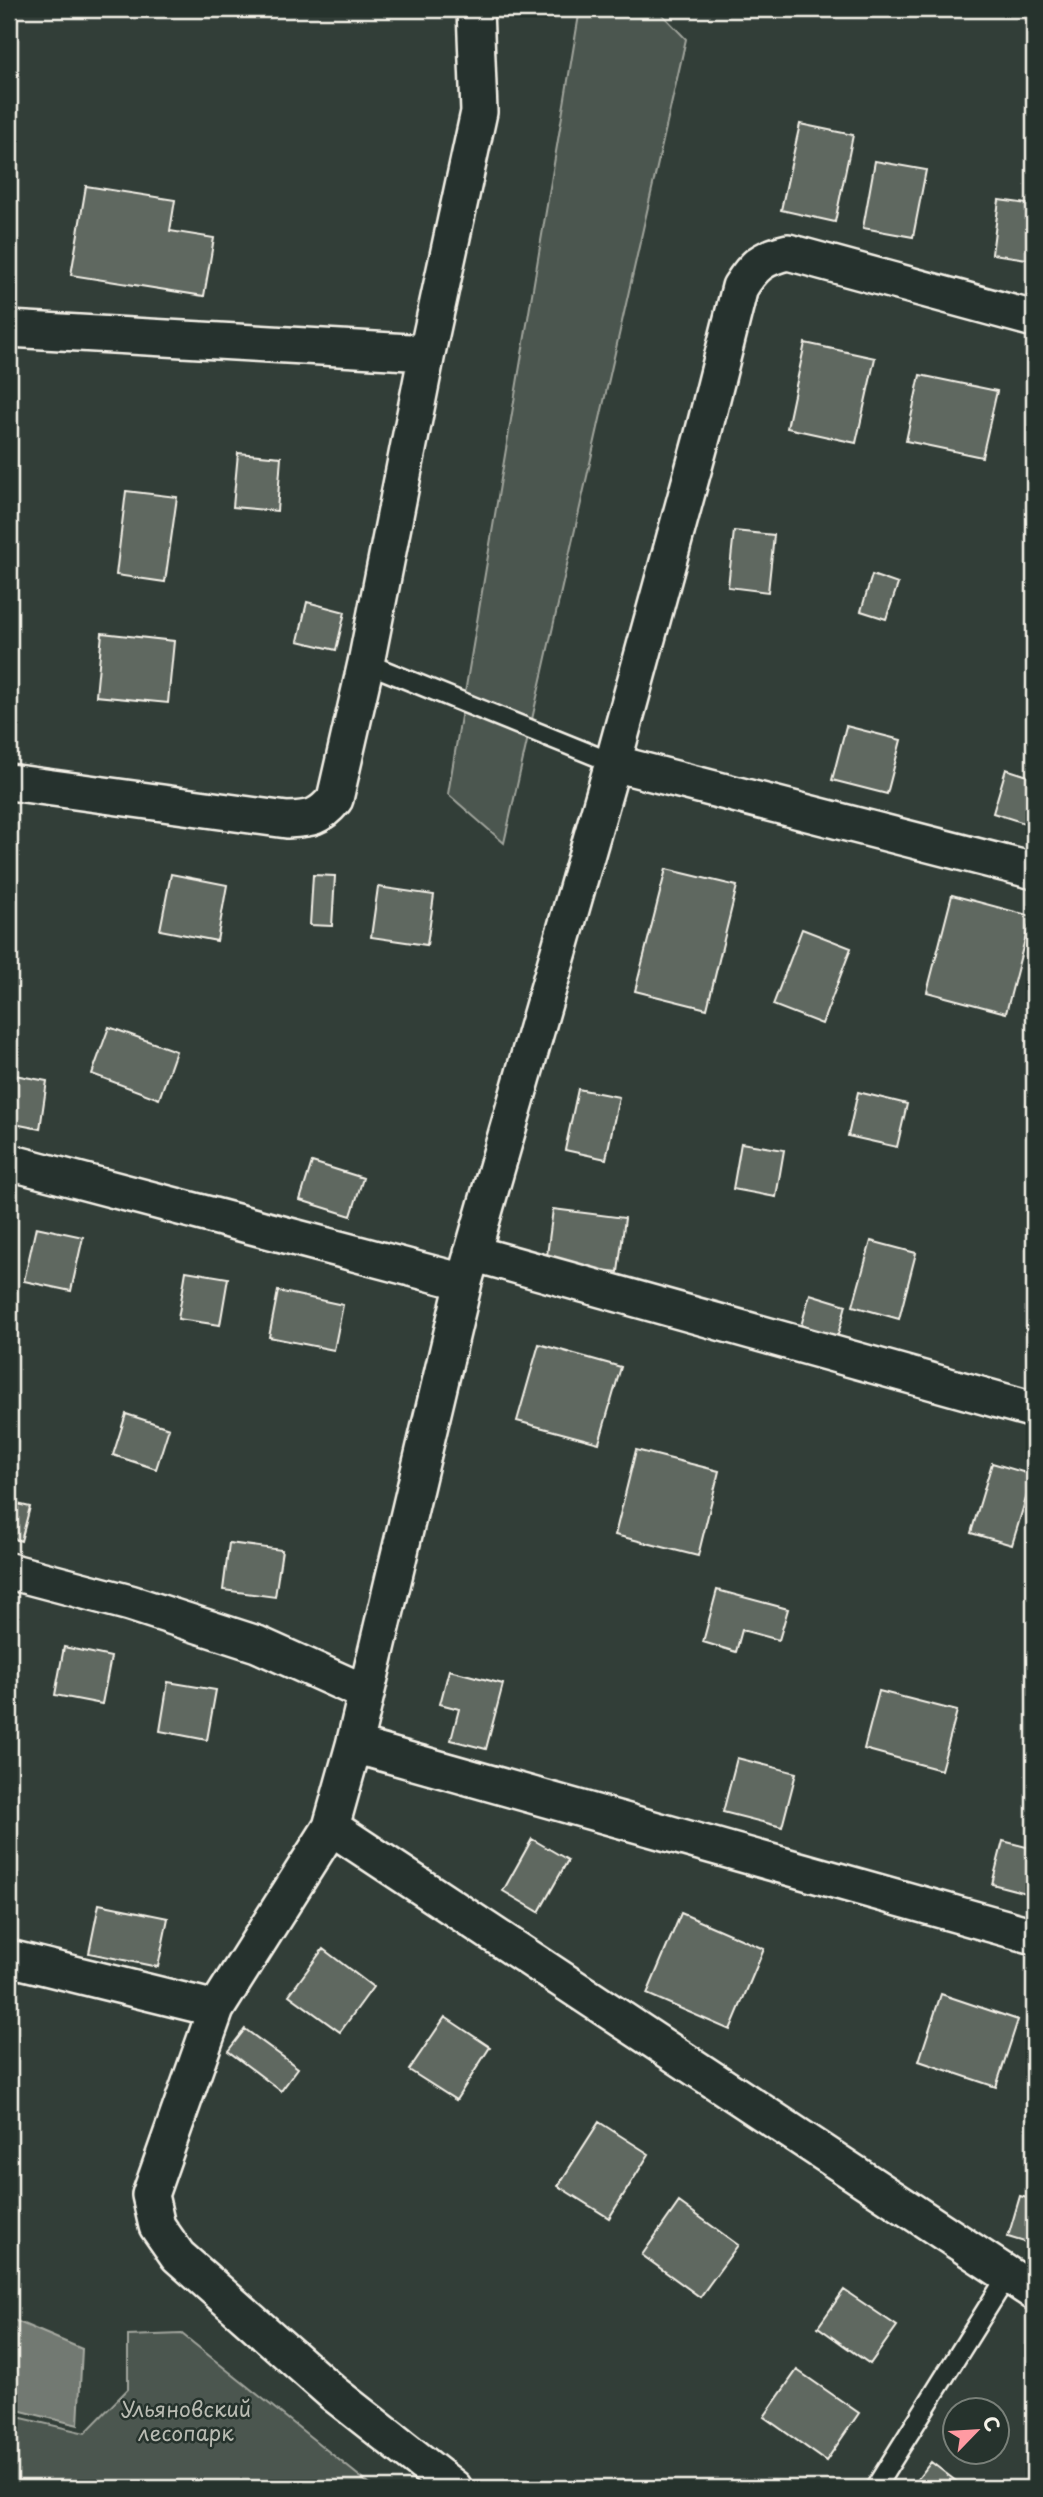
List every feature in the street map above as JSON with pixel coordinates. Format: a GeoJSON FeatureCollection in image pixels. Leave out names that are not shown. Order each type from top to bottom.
{"type":"FeatureCollection","features":[{"type":"Feature","properties":{"kind":"street"},"geometry":{"type":"LineString","coordinates":[[9,782],[286,820],[314,817],[323,813],[335,799],[366,663],[427,353],[479,112],[475,9]]}},
{"type":"Feature","properties":{"kind":"street"},"geometry":{"type":"LineString","coordinates":[[454,2488],[333,2393],[178,2256],[157,2226],[150,2195],[216,2009],[331,1827],[354,1745],[468,1268],[614,763],[704,434],[740,287],[751,269],[769,257],[788,253],[1034,319]]}},
{"type":"Feature","properties":{"kind":"street"},"geometry":{"type":"LineString","coordinates":[[9,329],[427,353]]}},
{"type":"Feature","properties":{"kind":"street"},"geometry":{"type":"LineString","coordinates":[[614,763],[1034,871]]}},
{"type":"Feature","properties":{"kind":"street"},"geometry":{"type":"LineString","coordinates":[[9,1162],[468,1268],[1034,1410]]}},
{"type":"Feature","properties":{"kind":"street"},"geometry":{"type":"LineString","coordinates":[[9,1572],[130,1603],[257,1643],[366,1693]]}},
{"type":"Feature","properties":{"kind":"street"},"geometry":{"type":"LineString","coordinates":[[354,1745],[1034,1936]]}},
{"type":"Feature","properties":{"kind":"street"},"geometry":{"type":"LineString","coordinates":[[331,1827],[1021,2284]]}},
{"type":"Feature","properties":{"kind":"street"},"geometry":{"type":"LineString","coordinates":[[9,1958],[216,2009]]}},
{"type":"Feature","properties":{"kind":"lane"},"geometry":{"type":"LineString","coordinates":[[366,663],[614,763]]}},
{"type":"Feature","properties":{"kind":"lane"},"geometry":{"type":"LineString","coordinates":[[875,2488],[1021,2284]]}},
{"type":"Feature","properties":{"kind":"green space"},"geometry":{"type":"Polygon","coordinates":[[[580,9],[657,9],[686,39],[504,843],[448,794],[580,9]]]}},
{"type":"Feature","properties":{"kind":"green space","name":"Ульяновский лесопарк"},"geometry":{"type":"Polygon","coordinates":[[[182,2334],[374,2488],[9,2488],[9,2415],[85,2433],[128,2389],[128,2336],[182,2334]]]}},
{"type":"Feature","properties":{"kind":"shaded area"},"geometry":{"type":"Polygon","coordinates":[[[9,2318],[82,2349],[78,2425],[9,2408],[9,2318]]]}},
{"type":"Feature","properties":{"kind":"building"},"geometry":{"type":"Polygon","coordinates":[[[800,124],[853,135],[835,222],[781,210],[800,124]]]}},
{"type":"Feature","properties":{"kind":"building"},"geometry":{"type":"Polygon","coordinates":[[[875,161],[926,170],[913,237],[863,228],[875,161]]]}},
{"type":"Feature","properties":{"kind":"building"},"geometry":{"type":"Polygon","coordinates":[[[86,186],[175,200],[170,231],[214,238],[204,296],[71,275],[86,186]]]}},
{"type":"Feature","properties":{"kind":"building"},"geometry":{"type":"Polygon","coordinates":[[[999,200],[1034,205],[1034,260],[992,254],[999,200]]]}},
{"type":"Feature","properties":{"kind":"building"},"geometry":{"type":"Polygon","coordinates":[[[805,343],[875,358],[856,443],[787,428],[805,343]]]}},
{"type":"Feature","properties":{"kind":"building"},"geometry":{"type":"Polygon","coordinates":[[[920,375],[997,391],[982,457],[906,441],[920,375]]]}},
{"type":"Feature","properties":{"kind":"building"},"geometry":{"type":"Polygon","coordinates":[[[238,453],[281,457],[277,511],[233,507],[238,453]]]}},
{"type":"Feature","properties":{"kind":"building"},"geometry":{"type":"Polygon","coordinates":[[[126,491],[177,497],[165,582],[116,575],[126,491]]]}},
{"type":"Feature","properties":{"kind":"building"},"geometry":{"type":"Polygon","coordinates":[[[734,531],[774,535],[768,592],[728,587],[734,531]]]}},
{"type":"Feature","properties":{"kind":"building"},"geometry":{"type":"Polygon","coordinates":[[[872,575],[898,584],[886,619],[861,611],[872,575]]]}},
{"type":"Feature","properties":{"kind":"building"},"geometry":{"type":"Polygon","coordinates":[[[307,602],[345,612],[336,650],[298,641],[307,602]]]}},
{"type":"Feature","properties":{"kind":"building"},"geometry":{"type":"Polygon","coordinates":[[[102,633],[174,641],[168,703],[96,696],[102,633]]]}},
{"type":"Feature","properties":{"kind":"building"},"geometry":{"type":"Polygon","coordinates":[[[846,726],[901,740],[887,794],[832,780],[846,726]]]}},
{"type":"Feature","properties":{"kind":"building"},"geometry":{"type":"Polygon","coordinates":[[[1006,769],[1034,778],[1034,826],[993,813],[1006,769]]]}},
{"type":"Feature","properties":{"kind":"building"},"geometry":{"type":"Polygon","coordinates":[[[666,869],[737,886],[707,1009],[635,991],[666,869]]]}},
{"type":"Feature","properties":{"kind":"building"},"geometry":{"type":"Polygon","coordinates":[[[171,874],[227,885],[217,941],[160,930],[171,874]]]}},
{"type":"Feature","properties":{"kind":"building"},"geometry":{"type":"Polygon","coordinates":[[[313,875],[335,876],[332,926],[310,925],[313,875]]]}},
{"type":"Feature","properties":{"kind":"building"},"geometry":{"type":"Polygon","coordinates":[[[378,887],[434,895],[427,945],[371,937],[378,887]]]}},
{"type":"Feature","properties":{"kind":"building"},"geometry":{"type":"Polygon","coordinates":[[[952,895],[1031,916],[1006,1013],[927,992],[952,895]]]}},
{"type":"Feature","properties":{"kind":"building"},"geometry":{"type":"Polygon","coordinates":[[[802,929],[851,948],[822,1024],[773,1005],[802,929]]]}},
{"type":"Feature","properties":{"kind":"building"},"geometry":{"type":"Polygon","coordinates":[[[109,1027],[176,1051],[159,1099],[92,1074],[109,1027]]]}},
{"type":"Feature","properties":{"kind":"building"},"geometry":{"type":"Polygon","coordinates":[[[9,1074],[47,1081],[40,1129],[9,1123],[9,1074]]]}},
{"type":"Feature","properties":{"kind":"building"},"geometry":{"type":"Polygon","coordinates":[[[578,1089],[619,1097],[606,1159],[565,1150],[578,1089]]]}},
{"type":"Feature","properties":{"kind":"building"},"geometry":{"type":"Polygon","coordinates":[[[858,1092],[907,1104],[897,1147],[848,1136],[858,1092]]]}},
{"type":"Feature","properties":{"kind":"building"},"geometry":{"type":"Polygon","coordinates":[[[741,1143],[784,1150],[776,1197],[733,1189],[741,1143]]]}},
{"type":"Feature","properties":{"kind":"building"},"geometry":{"type":"Polygon","coordinates":[[[312,1162],[363,1178],[351,1216],[300,1200],[312,1162]]]}},
{"type":"Feature","properties":{"kind":"building"},"geometry":{"type":"Polygon","coordinates":[[[553,1209],[625,1218],[618,1272],[546,1263],[553,1209]]]}},
{"type":"Feature","properties":{"kind":"building"},"geometry":{"type":"Polygon","coordinates":[[[36,1227],[83,1237],[71,1291],[24,1281],[36,1227]]]}},
{"type":"Feature","properties":{"kind":"building"},"geometry":{"type":"Polygon","coordinates":[[[871,1241],[916,1253],[899,1319],[853,1306],[871,1241]]]}},
{"type":"Feature","properties":{"kind":"building"},"geometry":{"type":"Polygon","coordinates":[[[186,1271],[228,1278],[220,1325],[178,1319],[186,1271]]]}},
{"type":"Feature","properties":{"kind":"building"},"geometry":{"type":"Polygon","coordinates":[[[278,1291],[343,1305],[334,1350],[269,1337],[278,1291]]]}},
{"type":"Feature","properties":{"kind":"building"},"geometry":{"type":"Polygon","coordinates":[[[810,1294],[846,1305],[832,1357],[795,1347],[810,1294]]]}},
{"type":"Feature","properties":{"kind":"building"},"geometry":{"type":"Polygon","coordinates":[[[539,1344],[621,1367],[599,1443],[517,1421],[539,1344]]]}},
{"type":"Feature","properties":{"kind":"building"},"geometry":{"type":"Polygon","coordinates":[[[126,1414],[169,1428],[156,1469],[113,1455],[126,1414]]]}},
{"type":"Feature","properties":{"kind":"building"},"geometry":{"type":"Polygon","coordinates":[[[636,1450],[719,1471],[698,1556],[615,1535],[636,1450]]]}},
{"type":"Feature","properties":{"kind":"building"},"geometry":{"type":"Polygon","coordinates":[[[992,1463],[1033,1475],[1012,1545],[971,1533],[992,1463]]]}},
{"type":"Feature","properties":{"kind":"building"},"geometry":{"type":"Polygon","coordinates":[[[9,1502],[30,1507],[21,1541],[9,1537],[9,1502]]]}},
{"type":"Feature","properties":{"kind":"building"},"geometry":{"type":"Polygon","coordinates":[[[229,1543],[282,1550],[275,1597],[223,1590],[229,1543]]]}},
{"type":"Feature","properties":{"kind":"building"},"geometry":{"type":"Polygon","coordinates":[[[717,1590],[788,1609],[779,1640],[742,1630],[736,1652],[703,1642],[717,1590]]]}},
{"type":"Feature","properties":{"kind":"building"},"geometry":{"type":"Polygon","coordinates":[[[64,1647],[111,1657],[102,1704],[55,1695],[64,1647]]]}},
{"type":"Feature","properties":{"kind":"building"},"geometry":{"type":"Polygon","coordinates":[[[449,1670],[503,1684],[486,1749],[451,1740],[459,1709],[440,1704],[449,1670]]]}},
{"type":"Feature","properties":{"kind":"building"},"geometry":{"type":"Polygon","coordinates":[[[168,1682],[216,1690],[207,1740],[160,1731],[168,1682]]]}},
{"type":"Feature","properties":{"kind":"building"},"geometry":{"type":"Polygon","coordinates":[[[879,1691],[957,1711],[941,1770],[864,1749],[879,1691]]]}},
{"type":"Feature","properties":{"kind":"building"},"geometry":{"type":"Polygon","coordinates":[[[737,1758],[796,1773],[782,1827],[723,1812],[737,1758]]]}},
{"type":"Feature","properties":{"kind":"building"},"geometry":{"type":"Polygon","coordinates":[[[532,1839],[568,1860],[539,1912],[503,1891],[532,1839]]]}},
{"type":"Feature","properties":{"kind":"building"},"geometry":{"type":"Polygon","coordinates":[[[1003,1841],[1034,1849],[1034,1895],[992,1884],[1003,1841]]]}},
{"type":"Feature","properties":{"kind":"building"},"geometry":{"type":"Polygon","coordinates":[[[99,1904],[168,1918],[158,1967],[89,1953],[99,1904]]]}},
{"type":"Feature","properties":{"kind":"building"},"geometry":{"type":"Polygon","coordinates":[[[681,1913],[764,1949],[730,2030],[647,1994],[681,1913]]]}},
{"type":"Feature","properties":{"kind":"building"},"geometry":{"type":"Polygon","coordinates":[[[323,1949],[373,1987],[340,2032],[289,1995],[323,1949]]]}},
{"type":"Feature","properties":{"kind":"building"},"geometry":{"type":"Polygon","coordinates":[[[941,1994],[1018,2020],[996,2087],[919,2061],[941,1994]]]}},
{"type":"Feature","properties":{"kind":"building"},"geometry":{"type":"Polygon","coordinates":[[[445,2017],[490,2047],[456,2100],[409,2070],[445,2017]]]}},
{"type":"Feature","properties":{"kind":"building"},"geometry":{"type":"Polygon","coordinates":[[[245,2029],[298,2068],[281,2091],[228,2051],[245,2029]]]}},
{"type":"Feature","properties":{"kind":"building"},"geometry":{"type":"Polygon","coordinates":[[[599,2122],[649,2154],[609,2218],[558,2186],[599,2122]]]}},
{"type":"Feature","properties":{"kind":"building"},"geometry":{"type":"Polygon","coordinates":[[[1020,2196],[1034,2200],[1034,2245],[1008,2237],[1020,2196]]]}},
{"type":"Feature","properties":{"kind":"building"},"geometry":{"type":"Polygon","coordinates":[[[679,2202],[738,2245],[700,2297],[642,2255],[679,2202]]]}},
{"type":"Feature","properties":{"kind":"building"},"geometry":{"type":"Polygon","coordinates":[[[844,2290],[897,2326],[870,2364],[818,2327],[844,2290]]]}},
{"type":"Feature","properties":{"kind":"building"},"geometry":{"type":"Polygon","coordinates":[[[797,2370],[859,2413],[826,2461],[764,2417],[797,2370]]]}},
{"type":"Feature","properties":{"kind":"building"},"geometry":{"type":"Polygon","coordinates":[[[931,2462],[965,2488],[911,2488],[931,2462]]]}}]}
